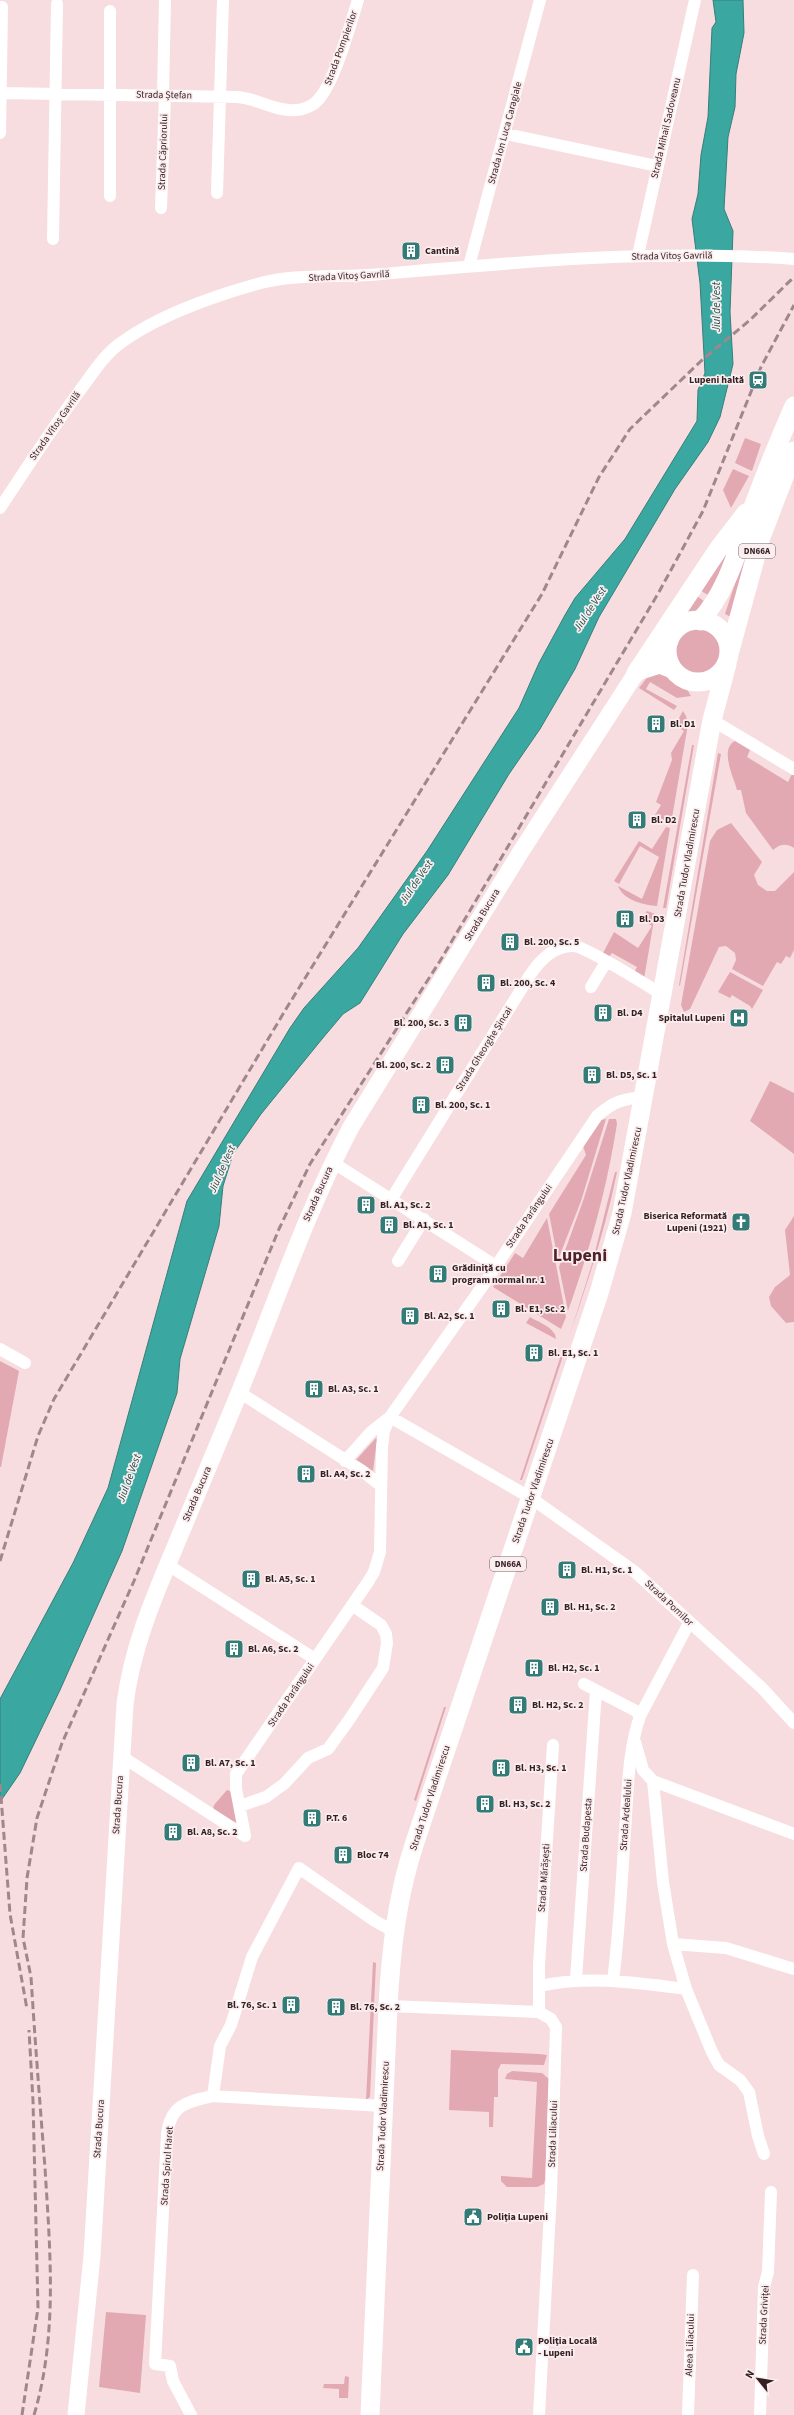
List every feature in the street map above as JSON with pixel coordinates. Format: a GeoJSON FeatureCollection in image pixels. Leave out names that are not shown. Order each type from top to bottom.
{"type":"FeatureCollection","features":[{"type":"Feature","properties":{"kind":"main road","name":"DN66A"},"geometry":{"type":"LineString","coordinates":[[700,621],[711,609],[727,578],[754,503],[794,406]]}},
{"type":"Feature","properties":{"kind":"main road","name":"DN66A"},"geometry":{"type":"LineString","coordinates":[[728,659],[761,537],[794,451]]}},
{"type":"Feature","properties":{"kind":"main road"},"geometry":{"type":"LineString","coordinates":[[636,673],[720,548],[754,503]]}},
{"type":"Feature","properties":{"kind":"main road"},"geometry":{"type":"LineString","coordinates":[[636,673],[660,665],[675,671],[683,678],[692,682],[703,682],[713,679],[721,672],[728,659],[728,644],[718,628],[700,621],[682,626],[670,641],[668,652],[670,662],[675,671]]}},
{"type":"Feature","properties":{"kind":"main road","name":"Strada Bucura"},"geometry":{"type":"LineString","coordinates":[[76,2415],[92,2256],[125,1704],[132,1659],[151,1602],[168,1565],[240,1392],[294,1250],[332,1162],[351,1127],[520,853],[636,673],[670,641]]}},
{"type":"Feature","properties":{"kind":"main road","name":"Strada Tudor Vladimirescu"},"geometry":{"type":"LineString","coordinates":[[370,2415],[383,2106],[388,2006],[394,1931],[411,1854],[531,1498],[611,1252],[631,1170],[712,720],[728,659]]}},
{"type":"Feature","properties":{"kind":"main road"},"geometry":{"type":"LineString","coordinates":[[692,682],[707,705],[712,720]]}},
{"type":"Feature","properties":{"kind":"street","name":"Strada Căpriorului"},"geometry":{"type":"LineString","coordinates":[[161,208],[165,0]]}},
{"type":"Feature","properties":{"kind":"street"},"geometry":{"type":"LineString","coordinates":[[217,192],[223,0]]}},
{"type":"Feature","properties":{"kind":"street","name":"Strada Pompierilor"},"geometry":{"type":"LineString","coordinates":[[322,96],[332,74],[358,0]]}},
{"type":"Feature","properties":{"kind":"street","name":"Strada Ion Luca Caragiale"},"geometry":{"type":"LineString","coordinates":[[469,266],[506,134],[540,0]]}},
{"type":"Feature","properties":{"kind":"street","name":"Strada Mihail Sadoveanu"},"geometry":{"type":"LineString","coordinates":[[638,255],[695,0]]}},
{"type":"Feature","properties":{"kind":"street"},"geometry":{"type":"LineString","coordinates":[[53,239],[57,4]]}},
{"type":"Feature","properties":{"kind":"street"},"geometry":{"type":"LineString","coordinates":[[0,132],[2,7]]}},
{"type":"Feature","properties":{"kind":"street"},"geometry":{"type":"LineString","coordinates":[[110,12],[110,196]]}},
{"type":"Feature","properties":{"kind":"street","name":"Strada Ștefan"},"geometry":{"type":"LineString","coordinates":[[0,93],[245,97],[281,109],[297,110],[316,103],[322,96]]}},
{"type":"Feature","properties":{"kind":"street"},"geometry":{"type":"LineString","coordinates":[[506,134],[657,166]]}},
{"type":"Feature","properties":{"kind":"street","name":"Strada Vitoș Gavrilă"},"geometry":{"type":"LineString","coordinates":[[0,508],[99,363],[120,343],[143,328],[187,309],[256,284],[278,279],[379,275],[469,266],[638,255],[742,255],[794,259]]}},
{"type":"Feature","properties":{"kind":"street"},"geometry":{"type":"LineString","coordinates":[[712,720],[794,769]]}},
{"type":"Feature","properties":{"kind":"street","name":"Strada Gheorghe Șincai"},"geometry":{"type":"LineString","coordinates":[[392,1198],[538,963],[549,954],[572,946],[584,949],[663,995]]}},
{"type":"Feature","properties":{"kind":"street"},"geometry":{"type":"LineString","coordinates":[[591,987],[606,962]]}},
{"type":"Feature","properties":{"kind":"street","name":"Strada Parângului"},"geometry":{"type":"LineString","coordinates":[[121,1756],[245,1836],[236,1774],[352,1605],[374,1572],[378,1562],[380,1485],[384,1431],[390,1417],[496,1266],[597,1116],[610,1105],[624,1099],[644,1098]]}},
{"type":"Feature","properties":{"kind":"street"},"geometry":{"type":"LineString","coordinates":[[332,1162],[392,1198],[496,1266]]}},
{"type":"Feature","properties":{"kind":"street"},"geometry":{"type":"LineString","coordinates":[[398,1261],[424,1219]]}},
{"type":"Feature","properties":{"kind":"street"},"geometry":{"type":"LineString","coordinates":[[0,1350],[25,1363]]}},
{"type":"Feature","properties":{"kind":"street"},"geometry":{"type":"LineString","coordinates":[[240,1392],[380,1485]]}},
{"type":"Feature","properties":{"kind":"street"},"geometry":{"type":"LineString","coordinates":[[390,1417],[531,1498]]}},
{"type":"Feature","properties":{"kind":"street","name":"Strada Parângului"},"geometry":{"type":"LineString","coordinates":[[345,1461],[371,1432],[390,1417]]}},
{"type":"Feature","properties":{"kind":"street","name":"Strada Pomilor"},"geometry":{"type":"LineString","coordinates":[[531,1498],[634,1572],[757,1683],[794,1722]]}},
{"type":"Feature","properties":{"kind":"street"},"geometry":{"type":"LineString","coordinates":[[168,1565],[315,1660]]}},
{"type":"Feature","properties":{"kind":"street"},"geometry":{"type":"LineString","coordinates":[[240,1806],[266,1797],[284,1784],[308,1758],[328,1748],[349,1720],[382,1668],[387,1643],[386,1634],[381,1625],[352,1605]]}},
{"type":"Feature","properties":{"kind":"street","name":"Strada Ardealului"},"geometry":{"type":"LineString","coordinates":[[613,1981],[621,1904],[628,1783],[633,1735],[640,1716],[689,1623]]}},
{"type":"Feature","properties":{"kind":"street"},"geometry":{"type":"LineString","coordinates":[[584,1684],[636,1711],[640,1716]]}},
{"type":"Feature","properties":{"kind":"street","name":"Strada Budapesta"},"geometry":{"type":"LineString","coordinates":[[576,1979],[596,1691]]}},
{"type":"Feature","properties":{"kind":"street"},"geometry":{"type":"LineString","coordinates":[[633,1735],[643,1770],[653,1780],[794,1834]]}},
{"type":"Feature","properties":{"kind":"street","name":"Strada Mărășești"},"geometry":{"type":"LineString","coordinates":[[542,2013],[539,1958],[553,1745]]}},
{"type":"Feature","properties":{"kind":"street"},"geometry":{"type":"LineString","coordinates":[[653,1780],[663,1882],[672,1944],[686,1989],[712,2052],[719,2065],[740,2080],[749,2092],[758,2136],[764,2154]]}},
{"type":"Feature","properties":{"kind":"street"},"geometry":{"type":"LineString","coordinates":[[213,2096],[220,2046],[236,2010],[252,1957],[299,1868],[375,1921],[394,1931]]}},
{"type":"Feature","properties":{"kind":"street"},"geometry":{"type":"LineString","coordinates":[[672,1944],[726,1948],[794,1969]]}},
{"type":"Feature","properties":{"kind":"street"},"geometry":{"type":"LineString","coordinates":[[540,1986],[576,1979],[613,1981],[686,1989]]}},
{"type":"Feature","properties":{"kind":"street"},"geometry":{"type":"LineString","coordinates":[[388,2006],[542,2013]]}},
{"type":"Feature","properties":{"kind":"street","name":"Strada Liliacului"},"geometry":{"type":"LineString","coordinates":[[539,2415],[556,2034],[553,2021],[542,2013]]}},
{"type":"Feature","properties":{"kind":"street","name":"Strada Spirul Haret"},"geometry":{"type":"LineString","coordinates":[[191,2415],[173,2381],[170,2366],[155,2364],[168,2125],[175,2111],[190,2102],[213,2096],[383,2106]]}},
{"type":"Feature","properties":{"kind":"street","name":"Strada Griviţei"},"geometry":{"type":"LineString","coordinates":[[760,2415],[764,2287],[768,2272],[771,2192]]}},
{"type":"Feature","properties":{"kind":"street","name":"Aleea Liliacului"},"geometry":{"type":"LineString","coordinates":[[688,2415],[693,2275]]}},
{"type":"Feature","properties":{"kind":"shaded area"},"geometry":{"type":"Polygon","coordinates":[[[745,438],[761,444],[752,471],[735,463],[745,438]]]}},
{"type":"Feature","properties":{"kind":"shaded area"},"geometry":{"type":"Polygon","coordinates":[[[733,469],[749,476],[731,508],[723,490],[733,469]]]}},
{"type":"Feature","properties":{"kind":"shaded area"},"geometry":{"type":"Polygon","coordinates":[[[754,525],[731,617],[725,614],[754,525]]]}},
{"type":"Feature","properties":{"kind":"shaded area"},"geometry":{"type":"Polygon","coordinates":[[[734,538],[712,594],[695,612],[682,618],[694,594],[704,601],[708,595],[698,589],[734,538]]]}},
{"type":"Feature","properties":{"kind":"shaded area"},"geometry":{"type":"Polygon","coordinates":[[[693,625],[703,625],[712,629],[720,637],[724,646],[724,656],[720,665],[712,673],[703,677],[693,677],[684,673],[676,665],[672,656],[672,646],[676,637],[684,629],[693,625]]]}},
{"type":"Feature","properties":{"kind":"shaded area"},"geometry":{"type":"Polygon","coordinates":[[[652,671],[675,679],[684,686],[691,696],[677,698],[650,682],[646,689],[677,706],[674,710],[639,688],[652,671]]]}},
{"type":"Feature","properties":{"kind":"shaded area"},"geometry":{"type":"Polygon","coordinates":[[[683,711],[688,724],[671,824],[655,815],[661,805],[656,802],[672,760],[671,753],[684,731],[675,725],[683,711]]]}},
{"type":"Feature","properties":{"kind":"shaded area"},"geometry":{"type":"Polygon","coordinates":[[[735,741],[750,750],[747,757],[788,782],[792,774],[794,775],[794,848],[788,845],[783,845],[778,846],[773,850],[746,813],[741,790],[737,790],[729,764],[728,750],[730,745],[735,741]]]}},
{"type":"Feature","properties":{"kind":"shaded area"},"geometry":{"type":"Polygon","coordinates":[[[692,745],[694,745],[666,908],[663,908],[692,745]]]}},
{"type":"Feature","properties":{"kind":"shaded area"},"geometry":{"type":"Polygon","coordinates":[[[718,753],[721,754],[680,986],[679,985],[718,753]]]}},
{"type":"Feature","properties":{"kind":"shaded area"},"geometry":{"type":"Polygon","coordinates":[[[731,823],[762,862],[754,875],[758,885],[767,891],[775,891],[794,872],[794,950],[790,958],[786,956],[781,964],[777,962],[763,986],[732,969],[736,960],[735,953],[726,946],[719,947],[690,1009],[684,1012],[681,1005],[710,841],[717,830],[731,823]]]}},
{"type":"Feature","properties":{"kind":"shaded area"},"geometry":{"type":"Polygon","coordinates":[[[666,827],[670,828],[657,906],[634,901],[624,895],[618,886],[642,899],[659,857],[640,846],[619,884],[614,881],[639,841],[652,849],[666,827]]]}},
{"type":"Feature","properties":{"kind":"shaded area"},"geometry":{"type":"Polygon","coordinates":[[[647,911],[655,914],[644,979],[634,973],[637,967],[612,953],[609,957],[603,953],[614,932],[638,948],[652,926],[641,919],[647,911]]]}},
{"type":"Feature","properties":{"kind":"shaded area"},"geometry":{"type":"Polygon","coordinates":[[[730,972],[763,990],[752,1009],[750,1006],[732,995],[730,998],[718,992],[730,972]]]}},
{"type":"Feature","properties":{"kind":"shaded area"},"geometry":{"type":"Polygon","coordinates":[[[770,1081],[794,1093],[794,1154],[750,1121],[770,1081]]]}},
{"type":"Feature","properties":{"kind":"shaded area"},"geometry":{"type":"Polygon","coordinates":[[[606,1119],[581,1201],[558,1260],[549,1214],[586,1155],[583,1146],[601,1120],[606,1119]]]}},
{"type":"Feature","properties":{"kind":"shaded area"},"geometry":{"type":"Polygon","coordinates":[[[609,1119],[616,1119],[617,1124],[608,1172],[591,1241],[568,1311],[559,1267],[583,1201],[609,1119]]]}},
{"type":"Feature","properties":{"kind":"shaded area"},"geometry":{"type":"Polygon","coordinates":[[[615,1172],[617,1172],[613,1193],[602,1233],[570,1334],[592,1264],[615,1172]]]}},
{"type":"Feature","properties":{"kind":"shaded area"},"geometry":{"type":"Polygon","coordinates":[[[794,1216],[794,1322],[786,1323],[771,1306],[769,1297],[775,1287],[790,1275],[785,1230],[794,1216]]]}},
{"type":"Feature","properties":{"kind":"shaded area"},"geometry":{"type":"Polygon","coordinates":[[[547,1218],[566,1317],[561,1329],[493,1287],[515,1253],[523,1258],[547,1218]]]}},
{"type":"Feature","properties":{"kind":"shaded area"},"geometry":{"type":"Polygon","coordinates":[[[530,1317],[550,1329],[555,1335],[556,1339],[526,1323],[530,1317]]]}},
{"type":"Feature","properties":{"kind":"shaded area"},"geometry":{"type":"Polygon","coordinates":[[[562,1352],[564,1353],[522,1480],[520,1480],[562,1352]]]}},
{"type":"Feature","properties":{"kind":"shaded area"},"geometry":{"type":"Polygon","coordinates":[[[0,1361],[19,1371],[1,1467],[0,1467],[0,1361]]]}},
{"type":"Feature","properties":{"kind":"shaded area"},"geometry":{"type":"Polygon","coordinates":[[[376,1438],[377,1440],[373,1471],[356,1460],[376,1438]]]}},
{"type":"Feature","properties":{"kind":"shaded area"},"geometry":{"type":"Polygon","coordinates":[[[444,1707],[446,1707],[416,1801],[414,1800],[444,1707]]]}},
{"type":"Feature","properties":{"kind":"shaded area"},"geometry":{"type":"Polygon","coordinates":[[[227,1790],[233,1792],[238,1824],[213,1810],[214,1805],[227,1790]]]}},
{"type":"Feature","properties":{"kind":"shaded area"},"geometry":{"type":"Polygon","coordinates":[[[373,1962],[376,1963],[370,2097],[366,2100],[373,1962]]]}},
{"type":"Feature","properties":{"kind":"shaded area"},"geometry":{"type":"Polygon","coordinates":[[[451,2050],[547,2055],[544,2065],[501,2064],[498,2070],[498,2097],[494,2097],[493,2127],[489,2127],[489,2112],[449,2110],[451,2050]]]}},
{"type":"Feature","properties":{"kind":"shaded area"},"geometry":{"type":"Polygon","coordinates":[[[512,2071],[542,2073],[549,2079],[545,2180],[544,2184],[537,2187],[507,2187],[501,2181],[501,2176],[532,2178],[537,2082],[505,2079],[507,2074],[512,2071]]]}},
{"type":"Feature","properties":{"kind":"shaded area"},"geometry":{"type":"Polygon","coordinates":[[[106,2312],[146,2315],[140,2393],[99,2387],[106,2312]]]}},
{"type":"Feature","properties":{"kind":"shaded area"},"geometry":{"type":"Polygon","coordinates":[[[345,2376],[349,2377],[348,2398],[339,2398],[339,2389],[323,2388],[324,2384],[344,2384],[345,2376]]]}},
{"type":"Feature","properties":{"kind":"water","name":"Jiul de Vest"},"geometry":{"type":"Polygon","coordinates":[[[713,0],[743,0],[744,33],[736,74],[735,107],[728,137],[724,209],[733,231],[730,312],[733,364],[720,417],[708,442],[675,489],[599,617],[575,669],[540,729],[509,774],[448,875],[403,934],[360,1003],[343,1014],[261,1114],[233,1154],[223,1186],[219,1226],[180,1359],[177,1393],[122,1551],[60,1690],[20,1773],[0,1802],[0,1699],[73,1563],[108,1488],[187,1201],[290,1028],[304,1008],[358,948],[427,851],[519,708],[539,663],[575,598],[625,539],[697,421],[698,390],[705,373],[700,283],[692,219],[698,194],[701,155],[708,117],[712,28],[716,22],[713,0]]]}},
{"type":"Feature","properties":{"kind":"railway"},"geometry":{"type":"LineString","coordinates":[[0,1561],[38,1436],[54,1399],[286,1009],[542,594],[599,477],[630,429],[701,361],[750,320],[794,277]]}},
{"type":"Feature","properties":{"kind":"railway"},"geometry":{"type":"LineString","coordinates":[[34,2415],[42,2385],[47,2354],[50,2261],[45,2168],[31,1977],[23,1938],[27,1878],[37,1818],[62,1743],[134,1581],[279,1229],[310,1164],[440,961],[659,592],[703,511],[761,367],[794,305]]}},
{"type":"Feature","properties":{"kind":"railway"},"geometry":{"type":"LineString","coordinates":[[0,1784],[10,1914],[27,2009]]}},
{"type":"Feature","properties":{"kind":"railway"},"geometry":{"type":"LineString","coordinates":[[22,2415],[38,2308],[33,2101],[29,2030]]}},
{"type":"Feature","properties":{"kind":"place","name":"Cantină"},"geometry":{"type":"Point","coordinates":[411,251]}},
{"type":"Feature","properties":{"kind":"place","name":"Lupeni haltă"},"geometry":{"type":"Point","coordinates":[758,380]}},
{"type":"Feature","properties":{"kind":"place","name":"Bl. D1"},"geometry":{"type":"Point","coordinates":[656,724]}},
{"type":"Feature","properties":{"kind":"place","name":"Bl. D2"},"geometry":{"type":"Point","coordinates":[637,820]}},
{"type":"Feature","properties":{"kind":"place","name":"Bl. D3"},"geometry":{"type":"Point","coordinates":[625,919]}},
{"type":"Feature","properties":{"kind":"place","name":"Bl. 200, Sc. 5"},"geometry":{"type":"Point","coordinates":[510,942]}},
{"type":"Feature","properties":{"kind":"place","name":"Bl. 200, Sc. 4"},"geometry":{"type":"Point","coordinates":[486,983]}},
{"type":"Feature","properties":{"kind":"place","name":"Bl. D4"},"geometry":{"type":"Point","coordinates":[603,1013]}},
{"type":"Feature","properties":{"kind":"place","name":"Spitalul Lupeni"},"geometry":{"type":"Point","coordinates":[739,1018]}},
{"type":"Feature","properties":{"kind":"place","name":"Bl. 200, Sc. 3"},"geometry":{"type":"Point","coordinates":[463,1023]}},
{"type":"Feature","properties":{"kind":"place","name":"Bl. 200, Sc. 2"},"geometry":{"type":"Point","coordinates":[445,1065]}},
{"type":"Feature","properties":{"kind":"place","name":"Bl. D5, Sc. 1"},"geometry":{"type":"Point","coordinates":[592,1075]}},
{"type":"Feature","properties":{"kind":"place","name":"Bl. 200, Sc. 1"},"geometry":{"type":"Point","coordinates":[421,1105]}},
{"type":"Feature","properties":{"kind":"place","name":"Bl. A1, Sc. 2"},"geometry":{"type":"Point","coordinates":[366,1205]}},
{"type":"Feature","properties":{"kind":"place","name":"Biserica Reformată Lupeni (1921)"},"geometry":{"type":"Point","coordinates":[741,1222]}},
{"type":"Feature","properties":{"kind":"place","name":"Bl. A1, Sc. 1"},"geometry":{"type":"Point","coordinates":[389,1225]}},
{"type":"Feature","properties":{"kind":"place","name":"Grădiniță cu program normal nr. 1"},"geometry":{"type":"Point","coordinates":[438,1274]}},
{"type":"Feature","properties":{"kind":"place","name":"Bl. E1, Sc. 2"},"geometry":{"type":"Point","coordinates":[501,1309]}},
{"type":"Feature","properties":{"kind":"place","name":"Bl. A2, Sc. 1"},"geometry":{"type":"Point","coordinates":[410,1316]}},
{"type":"Feature","properties":{"kind":"place","name":"Bl. E1, Sc. 1"},"geometry":{"type":"Point","coordinates":[534,1353]}},
{"type":"Feature","properties":{"kind":"place","name":"Bl. A3, Sc. 1"},"geometry":{"type":"Point","coordinates":[314,1389]}},
{"type":"Feature","properties":{"kind":"place","name":"Bl. A4, Sc. 2"},"geometry":{"type":"Point","coordinates":[306,1474]}},
{"type":"Feature","properties":{"kind":"place","name":"Bl. H1, Sc. 1"},"geometry":{"type":"Point","coordinates":[567,1570]}},
{"type":"Feature","properties":{"kind":"place","name":"Bl. A5, Sc. 1"},"geometry":{"type":"Point","coordinates":[251,1579]}},
{"type":"Feature","properties":{"kind":"place","name":"Bl. H1, Sc. 2"},"geometry":{"type":"Point","coordinates":[550,1607]}},
{"type":"Feature","properties":{"kind":"place","name":"Bl. A6, Sc. 2"},"geometry":{"type":"Point","coordinates":[234,1649]}},
{"type":"Feature","properties":{"kind":"place","name":"Bl. H2, Sc. 1"},"geometry":{"type":"Point","coordinates":[534,1668]}},
{"type":"Feature","properties":{"kind":"place","name":"Bl. H2, Sc. 2"},"geometry":{"type":"Point","coordinates":[518,1705]}},
{"type":"Feature","properties":{"kind":"place","name":"Bl. A7, Sc. 1"},"geometry":{"type":"Point","coordinates":[191,1763]}},
{"type":"Feature","properties":{"kind":"place","name":"Bl. H3, Sc. 1"},"geometry":{"type":"Point","coordinates":[501,1768]}},
{"type":"Feature","properties":{"kind":"place","name":"Bl. H3, Sc. 2"},"geometry":{"type":"Point","coordinates":[485,1804]}},
{"type":"Feature","properties":{"kind":"place","name":"P.T. 6"},"geometry":{"type":"Point","coordinates":[312,1818]}},
{"type":"Feature","properties":{"kind":"place","name":"Bl. A8, Sc. 2"},"geometry":{"type":"Point","coordinates":[173,1832]}},
{"type":"Feature","properties":{"kind":"place","name":"Bloc 74"},"geometry":{"type":"Point","coordinates":[343,1855]}},
{"type":"Feature","properties":{"kind":"place","name":"Bl. 76, Sc. 1"},"geometry":{"type":"Point","coordinates":[291,2005]}},
{"type":"Feature","properties":{"kind":"place","name":"Bl. 76, Sc. 2"},"geometry":{"type":"Point","coordinates":[336,2007]}},
{"type":"Feature","properties":{"kind":"place","name":"Poliția Lupeni"},"geometry":{"type":"Point","coordinates":[473,2217]}},
{"type":"Feature","properties":{"kind":"place","name":"Poliția Locală - Lupeni"},"geometry":{"type":"Point","coordinates":[524,2347]}},
{"type":"Feature","properties":{"kind":"district","name":"Lupeni"},"geometry":{"type":"Point","coordinates":[580,1255]}}]}
